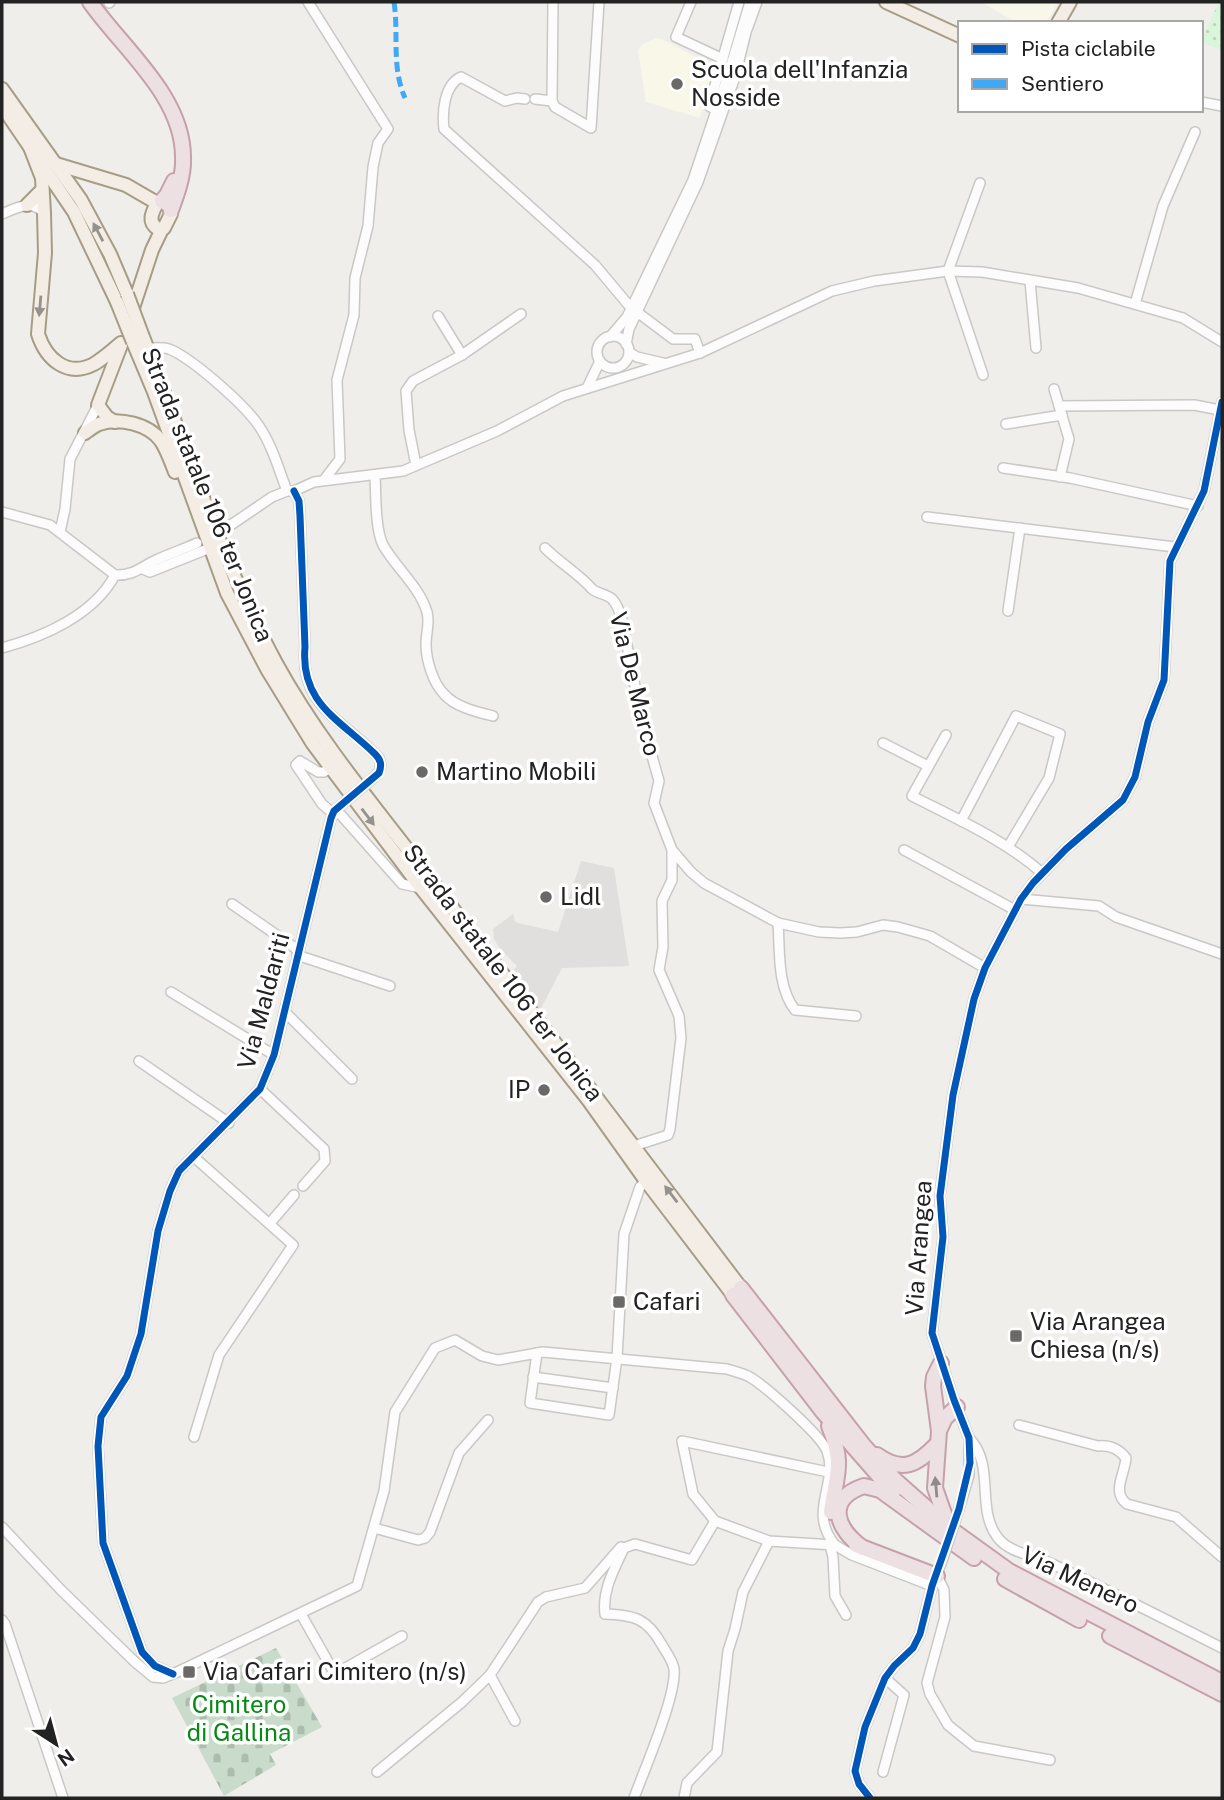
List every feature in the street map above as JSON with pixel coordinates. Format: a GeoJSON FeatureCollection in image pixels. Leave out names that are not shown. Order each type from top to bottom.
{"type":"FeatureCollection","features":[{"type":"Feature","properties":{"kind":"highway"},"geometry":{"type":"LineString","coordinates":[[80,2],[162,98]]}},
{"type":"Feature","properties":{"kind":"highway"},"geometry":{"type":"LineString","coordinates":[[90,2],[162,98],[173,127],[177,163],[173,182],[163,205]]}},
{"type":"Feature","properties":{"kind":"highway"},"geometry":{"type":"LineString","coordinates":[[737,1291],[823,1412],[875,1474],[916,1515]]}},
{"type":"Feature","properties":{"kind":"highway"},"geometry":{"type":"LineString","coordinates":[[737,1291],[864,1446],[895,1480],[948,1527],[1001,1566],[1222,1682]]}},
{"type":"Feature","properties":{"kind":"highway"},"geometry":{"type":"LineString","coordinates":[[939,1426],[933,1386],[941,1363]]}},
{"type":"Feature","properties":{"kind":"highway"},"geometry":{"type":"LineString","coordinates":[[864,1446],[887,1462],[903,1466],[919,1460],[939,1426],[957,1409],[945,1404],[939,1426],[935,1488],[948,1527]]}},
{"type":"Feature","properties":{"kind":"highway"},"geometry":{"type":"LineString","coordinates":[[823,1412],[835,1439],[839,1467],[831,1511],[834,1528],[844,1540],[934,1581]]}},
{"type":"Feature","properties":{"kind":"highway"},"geometry":{"type":"LineString","coordinates":[[863,1548],[844,1532],[839,1519],[839,1507],[846,1495],[854,1489],[872,1486],[999,1576],[1034,1597],[1222,1694]]}},
{"type":"Feature","properties":{"kind":"main road"},"geometry":{"type":"LineString","coordinates":[[886,2],[958,35]]}},
{"type":"Feature","properties":{"kind":"main road"},"geometry":{"type":"LineString","coordinates":[[1059,21],[1070,2]]}},
{"type":"Feature","properties":{"kind":"main road","name":"Strada statale 106 ter Jonica"},"geometry":{"type":"LineString","coordinates":[[2,89],[81,200],[122,298],[199,514],[204,545],[267,668],[330,768],[589,1101],[646,1181],[737,1291]]}},
{"type":"Feature","properties":{"kind":"main road","name":"Strada statale 106 ter Jonica"},"geometry":{"type":"LineString","coordinates":[[2,106],[74,212],[122,298]]}},
{"type":"Feature","properties":{"kind":"main road"},"geometry":{"type":"LineString","coordinates":[[30,147],[41,178],[44,213],[38,334],[41,345],[48,356],[58,364],[72,369],[92,365],[136,342]]}},
{"type":"Feature","properties":{"kind":"main road"},"geometry":{"type":"LineString","coordinates":[[56,164],[126,186],[163,205],[167,223],[157,227],[136,342],[98,405],[107,417],[115,422]]}},
{"type":"Feature","properties":{"kind":"main road"},"geometry":{"type":"LineString","coordinates":[[27,205],[42,190]]}},
{"type":"Feature","properties":{"kind":"main road","name":"Strada statale 106 ter Jonica"},"geometry":{"type":"LineString","coordinates":[[136,342],[239,587],[276,663],[302,706],[341,766],[401,840],[634,1146],[737,1291]]}},
{"type":"Feature","properties":{"kind":"main road"},"geometry":{"type":"LineString","coordinates":[[85,433],[99,425],[115,422],[133,424],[152,432],[160,440],[191,509],[199,514]]}},
{"type":"Feature","properties":{"kind":"street"},"geometry":{"type":"LineString","coordinates":[[308,2],[388,129],[379,143],[376,155],[368,226],[355,278],[354,315],[337,380],[340,459],[324,480]]}},
{"type":"Feature","properties":{"kind":"street"},"geometry":{"type":"LineString","coordinates":[[553,2],[552,101],[555,107],[591,128],[599,2]]}},
{"type":"Feature","properties":{"kind":"street"},"geometry":{"type":"LineString","coordinates":[[691,2],[676,37],[723,59]]}},
{"type":"Feature","properties":{"kind":"street"},"geometry":{"type":"LineString","coordinates":[[691,192],[739,2]]}},
{"type":"Feature","properties":{"kind":"street"},"geometry":{"type":"LineString","coordinates":[[713,108],[750,2]]}},
{"type":"Feature","properties":{"kind":"street"},"geometry":{"type":"LineString","coordinates":[[604,364],[618,367],[630,353],[629,329],[634,310],[691,192],[735,77],[746,32],[757,2]]}},
{"type":"Feature","properties":{"kind":"street"},"geometry":{"type":"LineString","coordinates":[[552,101],[517,98],[505,101],[461,77],[454,80],[443,107],[444,129],[595,265],[634,310],[673,339],[695,339],[700,353]]}},
{"type":"Feature","properties":{"kind":"street"},"geometry":{"type":"LineString","coordinates":[[1203,102],[1222,106]]}},
{"type":"Feature","properties":{"kind":"street"},"geometry":{"type":"LineString","coordinates":[[1135,304],[1163,206],[1195,132]]}},
{"type":"Feature","properties":{"kind":"street"},"geometry":{"type":"LineString","coordinates":[[980,183],[948,271],[983,375]]}},
{"type":"Feature","properties":{"kind":"street"},"geometry":{"type":"LineString","coordinates":[[2,214],[27,205],[39,208],[44,213]]}},
{"type":"Feature","properties":{"kind":"street"},"geometry":{"type":"LineString","coordinates":[[222,531],[272,497],[324,480],[402,471],[497,431],[563,396],[700,353],[832,291],[874,281],[948,271],[982,272],[1078,288],[1183,318],[1222,342]]}},
{"type":"Feature","properties":{"kind":"street"},"geometry":{"type":"LineString","coordinates":[[1030,281],[1036,348]]}},
{"type":"Feature","properties":{"kind":"street"},"geometry":{"type":"LineString","coordinates":[[604,364],[598,349],[600,344],[610,337],[634,310]]}},
{"type":"Feature","properties":{"kind":"street"},"geometry":{"type":"LineString","coordinates":[[416,465],[409,430],[406,391],[413,381],[462,355],[521,314]]}},
{"type":"Feature","properties":{"kind":"street"},"geometry":{"type":"LineString","coordinates":[[438,316],[462,355]]}},
{"type":"Feature","properties":{"kind":"street"},"geometry":{"type":"LineString","coordinates":[[610,337],[622,340],[630,353],[665,363]]}},
{"type":"Feature","properties":{"kind":"street"},"geometry":{"type":"LineString","coordinates":[[136,342],[173,351],[194,365],[250,414],[261,429],[291,491],[299,501],[305,646],[303,664],[310,691],[381,763],[379,773],[337,808],[329,810],[296,765],[300,761],[318,772],[330,768]]}},
{"type":"Feature","properties":{"kind":"street"},"geometry":{"type":"LineString","coordinates":[[587,388],[604,364]]}},
{"type":"Feature","properties":{"kind":"street"},"geometry":{"type":"LineString","coordinates":[[1054,389],[1069,439],[1060,477]]}},
{"type":"Feature","properties":{"kind":"street"},"geometry":{"type":"LineString","coordinates":[[60,532],[70,459],[98,405]]}},
{"type":"Feature","properties":{"kind":"street"},"geometry":{"type":"LineString","coordinates":[[1006,424],[1061,411],[1221,406]]}},
{"type":"Feature","properties":{"kind":"street","name":"Via Arangea"},"geometry":{"type":"LineString","coordinates":[[870,1798],[859,1784],[855,1771],[865,1727],[885,1678],[913,1648],[920,1634],[934,1581],[969,1475],[970,1438],[957,1409],[932,1333],[943,1237],[940,1196],[953,1095],[974,999],[985,968],[1021,899],[1066,849],[1114,810],[1135,778],[1148,722],[1164,680],[1170,561],[1204,491],[1221,406]]}},
{"type":"Feature","properties":{"kind":"street"},"geometry":{"type":"LineString","coordinates":[[1003,468],[1198,506]]}},
{"type":"Feature","properties":{"kind":"street"},"geometry":{"type":"LineString","coordinates":[[375,475],[382,542],[424,604],[427,614],[428,655],[436,681],[443,694],[449,698],[473,711],[493,716]]}},
{"type":"Feature","properties":{"kind":"street"},"geometry":{"type":"LineString","coordinates":[[2,512],[50,525],[115,575],[126,576],[143,569],[150,572],[204,545]]}},
{"type":"Feature","properties":{"kind":"street"},"geometry":{"type":"LineString","coordinates":[[927,517],[1175,547]]}},
{"type":"Feature","properties":{"kind":"street"},"geometry":{"type":"LineString","coordinates":[[1008,611],[1020,528]]}},
{"type":"Feature","properties":{"kind":"street","name":"Via De Marco"},"geometry":{"type":"LineString","coordinates":[[545,548],[589,582],[595,591],[611,598],[617,606],[641,718],[659,781],[654,803],[672,850]]}},
{"type":"Feature","properties":{"kind":"street"},"geometry":{"type":"LineString","coordinates":[[2,648],[28,641],[76,616],[110,584],[115,575]]}},
{"type":"Feature","properties":{"kind":"street"},"geometry":{"type":"LineString","coordinates":[[961,821],[1016,716],[1060,734],[1049,778],[1008,847]]}},
{"type":"Feature","properties":{"kind":"street"},"geometry":{"type":"LineString","coordinates":[[946,735],[912,796],[1024,856],[1042,873]]}},
{"type":"Feature","properties":{"kind":"street"},"geometry":{"type":"LineString","coordinates":[[883,743],[928,766]]}},
{"type":"Feature","properties":{"kind":"street"},"geometry":{"type":"LineString","coordinates":[[337,808],[402,884],[422,888]]}},
{"type":"Feature","properties":{"kind":"street","name":"Via Maldariti"},"geometry":{"type":"LineString","coordinates":[[173,1674],[155,1665],[142,1652],[103,1543],[98,1446],[101,1417],[127,1376],[141,1334],[158,1231],[179,1171],[260,1089],[274,1055],[337,808]]}},
{"type":"Feature","properties":{"kind":"street"},"geometry":{"type":"LineString","coordinates":[[634,1146],[668,1135],[670,1129],[681,1038],[679,1016],[659,970],[663,947],[662,901],[672,880],[672,850]]}},
{"type":"Feature","properties":{"kind":"street"},"geometry":{"type":"LineString","coordinates":[[672,850],[704,883],[778,923],[819,932],[840,933],[857,932],[883,925],[898,927],[930,936],[985,968]]}},
{"type":"Feature","properties":{"kind":"street"},"geometry":{"type":"LineString","coordinates":[[904,850],[1014,910]]}},
{"type":"Feature","properties":{"kind":"street"},"geometry":{"type":"LineString","coordinates":[[1021,899],[1099,906],[1116,917],[1222,954]]}},
{"type":"Feature","properties":{"kind":"street"},"geometry":{"type":"LineString","coordinates":[[232,904],[298,953],[390,986]]}},
{"type":"Feature","properties":{"kind":"street"},"geometry":{"type":"LineString","coordinates":[[778,923],[782,982],[789,1003],[795,1010],[856,1016]]}},
{"type":"Feature","properties":{"kind":"street"},"geometry":{"type":"LineString","coordinates":[[171,992],[274,1055]]}},
{"type":"Feature","properties":{"kind":"street"},"geometry":{"type":"LineString","coordinates":[[285,1012],[352,1079]]}},
{"type":"Feature","properties":{"kind":"street"},"geometry":{"type":"LineString","coordinates":[[139,1061],[229,1123]]}},
{"type":"Feature","properties":{"kind":"street"},"geometry":{"type":"LineString","coordinates":[[260,1089],[324,1149],[325,1161],[303,1186]]}},
{"type":"Feature","properties":{"kind":"street"},"geometry":{"type":"LineString","coordinates":[[194,1157],[293,1245],[219,1355],[194,1437]]}},
{"type":"Feature","properties":{"kind":"street"},"geometry":{"type":"LineString","coordinates":[[537,1353],[530,1403],[609,1415],[617,1358],[624,1234],[640,1186],[646,1181]]}},
{"type":"Feature","properties":{"kind":"street"},"geometry":{"type":"LineString","coordinates":[[270,1223],[294,1195]]}},
{"type":"Feature","properties":{"kind":"street"},"geometry":{"type":"LineString","coordinates":[[2,1527],[61,1590],[135,1662],[153,1677],[163,1678],[173,1674],[357,1586],[384,1491],[395,1412],[435,1348],[455,1340],[482,1356],[498,1360],[537,1353],[617,1358],[727,1369],[750,1377],[816,1435],[827,1451],[828,1472],[822,1521],[832,1545],[835,1596],[846,1615]]}},
{"type":"Feature","properties":{"kind":"street"},"geometry":{"type":"LineString","coordinates":[[533,1377],[613,1388]]}},
{"type":"Feature","properties":{"kind":"street"},"geometry":{"type":"LineString","coordinates":[[374,1528],[418,1540],[425,1538],[430,1532],[459,1453],[488,1420]]}},
{"type":"Feature","properties":{"kind":"street"},"geometry":{"type":"LineString","coordinates":[[1019,1425],[1098,1446],[1106,1445],[1122,1453],[1126,1458],[1118,1493],[1120,1499],[1126,1504],[1176,1517],[1222,1557]]}},
{"type":"Feature","properties":{"kind":"street","name":"Via Menero"},"geometry":{"type":"LineString","coordinates":[[970,1438],[977,1446],[985,1469],[991,1525],[998,1538],[1008,1547],[1047,1561],[1222,1648]]}},
{"type":"Feature","properties":{"kind":"street"},"geometry":{"type":"LineString","coordinates":[[828,1472],[682,1441],[694,1494],[715,1521],[769,1541],[832,1545],[852,1555],[934,1581],[944,1590],[945,1617],[928,1683],[930,1694],[948,1726],[974,1746],[1050,1760]]}},
{"type":"Feature","properties":{"kind":"street"},"geometry":{"type":"LineString","coordinates":[[377,1772],[462,1702],[490,1675],[538,1602],[546,1597],[585,1588],[621,1547],[635,1544],[692,1560],[715,1521]]}},
{"type":"Feature","properties":{"kind":"street"},"geometry":{"type":"LineString","coordinates":[[684,1798],[687,1783],[717,1752],[727,1651],[743,1592],[769,1541]]}},
{"type":"Feature","properties":{"kind":"street"},"geometry":{"type":"LineString","coordinates":[[624,1548],[609,1580],[603,1601],[605,1614],[629,1615],[644,1622],[658,1638],[674,1668],[673,1690],[634,1798]]}},
{"type":"Feature","properties":{"kind":"street"},"geometry":{"type":"LineString","coordinates":[[300,1614],[335,1674],[402,1636]]}},
{"type":"Feature","properties":{"kind":"street"},"geometry":{"type":"LineString","coordinates":[[2,1620],[63,1798]]}},
{"type":"Feature","properties":{"kind":"street"},"geometry":{"type":"LineString","coordinates":[[490,1675],[515,1721]]}},
{"type":"Feature","properties":{"kind":"street"},"geometry":{"type":"LineString","coordinates":[[883,1772],[904,1695],[885,1678]]}},
{"type":"Feature","properties":{"kind":"shaded area"},"geometry":{"type":"Polygon","coordinates":[[[981,2],[1058,2],[1047,21],[1014,21],[981,2]]]}},
{"type":"Feature","properties":{"kind":"shaded area","name":"Scuola dell'Infanzia Nosside"},"geometry":{"type":"Polygon","coordinates":[[[656,38],[715,67],[700,118],[646,102],[638,50],[643,44],[656,38]]]}},
{"type":"Feature","properties":{"kind":"shaded area"},"geometry":{"type":"Polygon","coordinates":[[[581,861],[614,868],[629,966],[562,968],[538,1014],[509,975],[517,966],[500,949],[494,939],[493,929],[513,914],[518,923],[558,932],[581,861]]]}},
{"type":"Feature","properties":{"kind":"green space"},"geometry":{"type":"Polygon","coordinates":[[[1219,2],[1222,2],[1222,51],[1203,42],[1219,2]]]}},
{"type":"Feature","properties":{"kind":"green space","name":"Cimitero di Gallina"},"geometry":{"type":"Polygon","coordinates":[[[276,1648],[322,1727],[270,1754],[276,1765],[224,1796],[172,1698],[276,1648]]]}},
{"type":"Feature","properties":{"kind":"marked path"},"geometry":{"type":"LineString","coordinates":[[394,2],[398,74],[405,98]]}},
{"type":"Feature","properties":{"kind":"cycle path"},"geometry":{"type":"LineString","coordinates":[[870,1798],[859,1784],[855,1771],[865,1727],[885,1678],[913,1648],[920,1634],[932,1586],[959,1509],[970,1463],[969,1438],[932,1333],[943,1237],[940,1196],[953,1095],[974,999],[985,968],[1021,899],[1066,849],[1123,800],[1135,777],[1148,722],[1164,680],[1170,561],[1204,491],[1222,402]]}},
{"type":"Feature","properties":{"kind":"cycle path"},"geometry":{"type":"LineString","coordinates":[[173,1674],[155,1666],[142,1652],[103,1543],[98,1446],[101,1417],[127,1376],[141,1334],[158,1231],[170,1191],[179,1171],[260,1089],[274,1055],[331,818],[334,811],[379,773],[380,767],[377,756],[336,720],[315,696],[309,682],[305,666],[299,501],[294,491]]}},
{"type":"Feature","properties":{"kind":"place","name":"Scuola dell'Infanzia Nosside"},"geometry":{"type":"Point","coordinates":[677,84]}},
{"type":"Feature","properties":{"kind":"place","name":"Martino Mobili"},"geometry":{"type":"Point","coordinates":[422,772]}},
{"type":"Feature","properties":{"kind":"place","name":"Lidl"},"geometry":{"type":"Point","coordinates":[546,897]}},
{"type":"Feature","properties":{"kind":"place","name":"IP"},"geometry":{"type":"Point","coordinates":[544,1090]}},
{"type":"Feature","properties":{"kind":"place","name":"Cafari"},"geometry":{"type":"Point","coordinates":[619,1302]}},
{"type":"Feature","properties":{"kind":"place","name":"Via Arangea Chiesa (n/s)"},"geometry":{"type":"Point","coordinates":[1016,1336]}},
{"type":"Feature","properties":{"kind":"place","name":"Via Cafari Cimitero (n/s)"},"geometry":{"type":"Point","coordinates":[189,1672]}}]}
